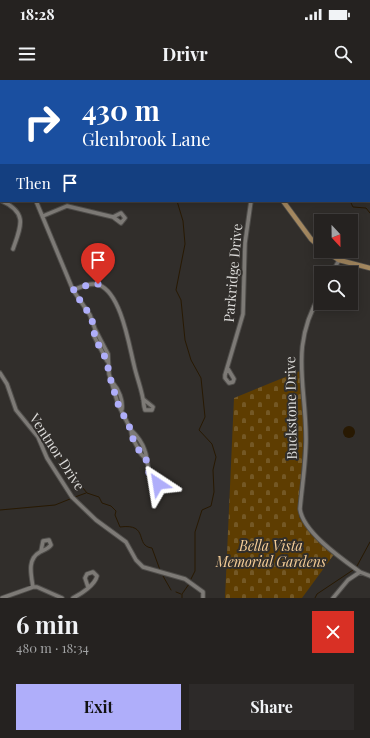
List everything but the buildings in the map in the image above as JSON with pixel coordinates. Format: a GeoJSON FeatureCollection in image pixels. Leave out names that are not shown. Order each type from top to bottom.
{"type":"FeatureCollection","features":[{"type":"Feature","properties":{"kind":"main road"},"geometry":{"type":"LineString","coordinates":[[284,202],[307,234],[314,241]]}},
{"type":"Feature","properties":{"kind":"main road"},"geometry":{"type":"LineString","coordinates":[[336,258],[370,268]]}},
{"type":"Feature","properties":{"kind":"street"},"geometry":{"type":"LineString","coordinates":[[3,202],[15,207],[20,216],[20,229],[13,249]]}},
{"type":"Feature","properties":{"kind":"street"},"geometry":{"type":"LineString","coordinates":[[36,202],[73,290],[90,315],[95,329],[99,334],[108,354],[107,361],[113,390],[131,430],[132,437],[141,454],[146,459],[149,474]]}},
{"type":"Feature","properties":{"kind":"street","name":"Parkridge Drive"},"geometry":{"type":"LineString","coordinates":[[228,369],[243,314],[245,243],[251,202]]}},
{"type":"Feature","properties":{"kind":"street"},"geometry":{"type":"LineString","coordinates":[[43,216],[67,206],[113,217]]}},
{"type":"Feature","properties":{"kind":"street"},"geometry":{"type":"LineString","coordinates":[[336,266],[339,260]]}},
{"type":"Feature","properties":{"kind":"street"},"geometry":{"type":"LineString","coordinates":[[73,290],[91,284],[98,284],[103,287],[115,302],[130,344],[133,364],[143,398]]}},
{"type":"Feature","properties":{"kind":"street","name":"Buckstone Drive"},"geometry":{"type":"LineString","coordinates":[[314,307],[309,317],[302,342],[301,363],[306,441],[300,509],[302,520],[310,530],[360,572]]}},
{"type":"Feature","properties":{"kind":"street","name":"Ventnor Drive"},"geometry":{"type":"LineString","coordinates":[[0,373],[5,381],[16,410],[38,437],[47,458],[72,497],[96,520],[126,542],[136,560],[143,567],[189,581],[202,592],[203,598]]}},
{"type":"Feature","properties":{"kind":"street"},"geometry":{"type":"LineString","coordinates":[[33,586],[32,562],[35,555],[41,551]]}},
{"type":"Feature","properties":{"kind":"street"},"geometry":{"type":"LineString","coordinates":[[333,598],[348,580],[360,572],[370,576]]}},
{"type":"Feature","properties":{"kind":"street"},"geometry":{"type":"LineString","coordinates":[[2,598],[33,586],[62,598]]}},
{"type":"Feature","properties":{"kind":"street"},"geometry":{"type":"LineString","coordinates":[[73,598],[88,587]]}},
{"type":"Feature","properties":{"kind":"green space","name":"Bella Vista Memorial Gardens"},"geometry":{"type":"Polygon","coordinates":[[[300,371],[304,429],[299,517],[306,527],[335,553],[302,598],[225,598],[234,398],[300,371]]]}},
{"type":"Feature","properties":{"kind":"shaded area"},"geometry":{"type":"Polygon","coordinates":[[[349,426],[353,428],[355,432],[353,436],[349,438],[345,436],[343,432],[345,428],[349,426]]]}},
{"type":"Feature","properties":{"kind":"waterway"},"geometry":{"type":"LineString","coordinates":[[177,202],[183,221],[185,244],[176,290],[181,300],[185,340],[191,360],[201,378],[205,417],[199,430],[212,444],[216,457],[213,470],[214,492],[211,506],[202,510],[195,532],[195,571],[191,579]]}},
{"type":"Feature","properties":{"kind":"waterway"},"geometry":{"type":"LineString","coordinates":[[350,202],[353,207],[366,208],[370,213]]}},
{"type":"Feature","properties":{"kind":"waterway"},"geometry":{"type":"LineString","coordinates":[[59,456],[67,476],[72,481],[78,482],[87,493],[99,497],[102,503],[111,506],[116,511],[115,515],[120,527],[135,528],[139,531],[144,543],[152,548],[160,570]]}},
{"type":"Feature","properties":{"kind":"waterway"},"geometry":{"type":"LineString","coordinates":[[75,497],[86,493]]}},
{"type":"Feature","properties":{"kind":"waterway"},"geometry":{"type":"LineString","coordinates":[[0,510],[55,505],[70,499]]}},
{"type":"Feature","properties":{"kind":"waterway"},"geometry":{"type":"LineString","coordinates":[[357,566],[370,542]]}},
{"type":"Feature","properties":{"kind":"waterway"},"geometry":{"type":"LineString","coordinates":[[315,598],[317,594],[353,570]]}},
{"type":"Feature","properties":{"kind":"waterway"},"geometry":{"type":"LineString","coordinates":[[163,576],[171,590]]}},
{"type":"Feature","properties":{"kind":"waterway"},"geometry":{"type":"LineString","coordinates":[[182,598],[182,594],[189,584]]}},
{"type":"Feature","properties":{"kind":"waterway"},"geometry":{"type":"LineString","coordinates":[[176,592],[181,594]]}},
{"type":"Feature","properties":{"kind":"route"},"geometry":{"type":"LineString","coordinates":[[98,284],[91,284],[73,290],[94,323],[94,336],[107,361],[113,390],[118,404],[122,409],[131,430],[132,437],[141,454],[146,459],[146,466],[152,481],[155,484],[158,484]]}}]}
